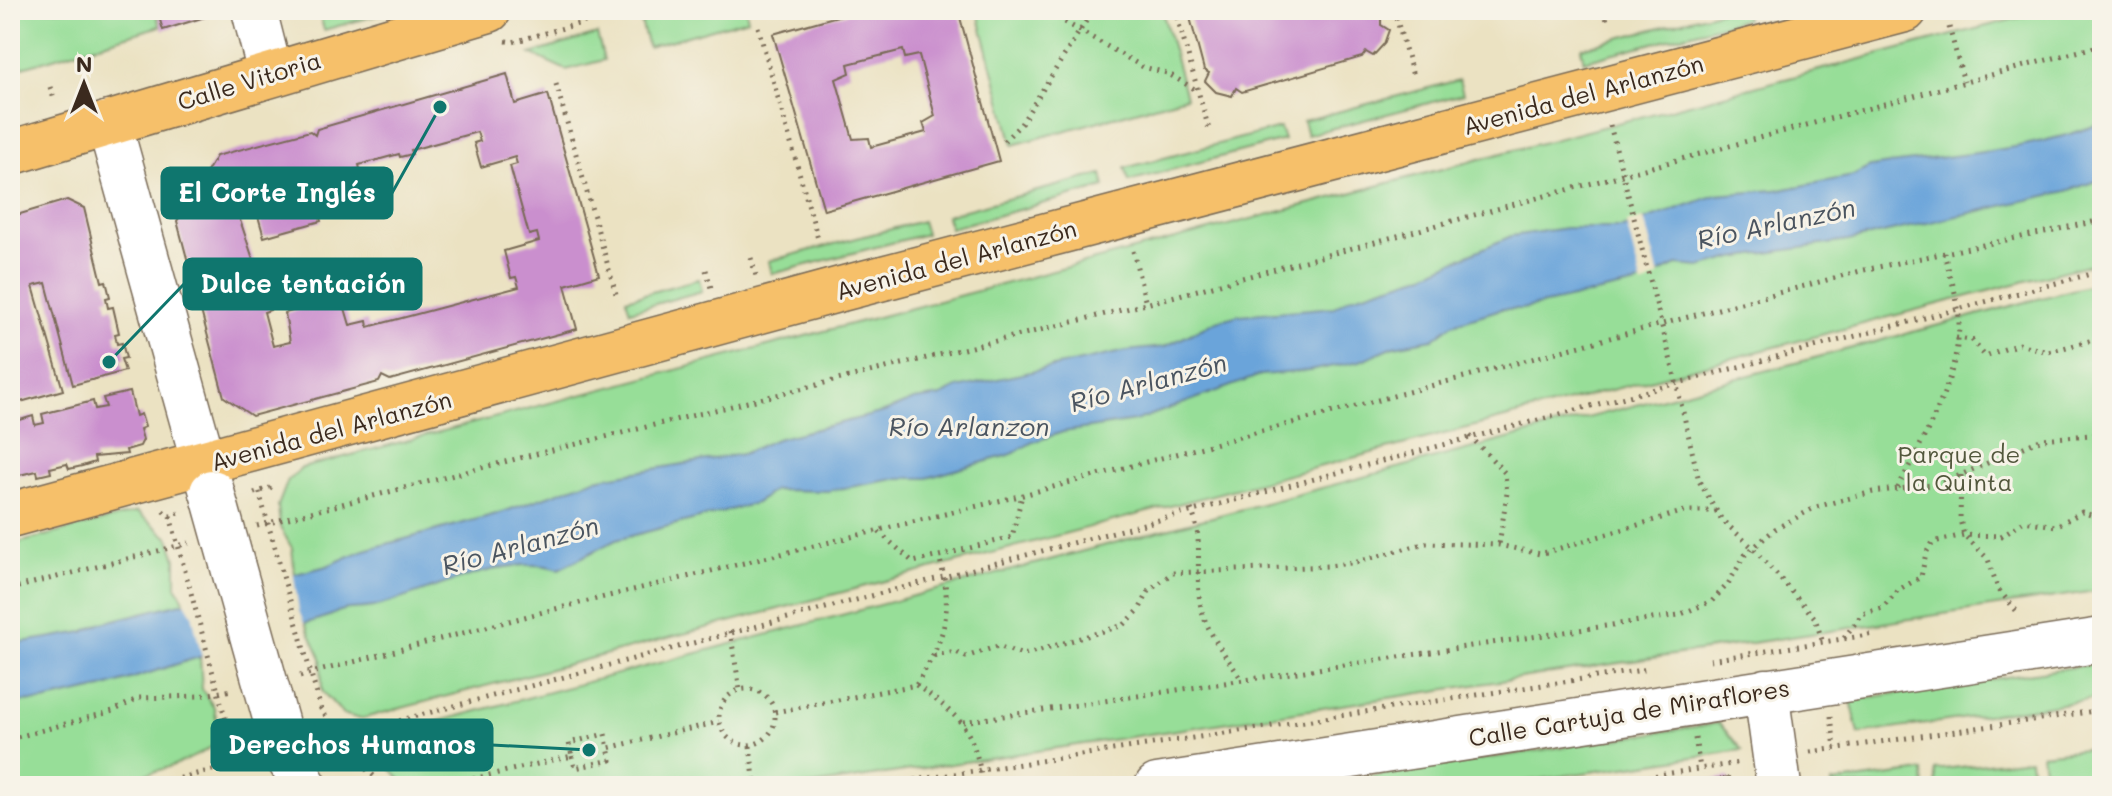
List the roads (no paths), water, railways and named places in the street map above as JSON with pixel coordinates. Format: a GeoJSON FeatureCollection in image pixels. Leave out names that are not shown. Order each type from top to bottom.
{"type":"FeatureCollection","features":[{"type":"Feature","properties":{"kind":"highway","name":"Avenida del Arlanzón"},"geometry":{"type":"LineString","coordinates":[[10,515],[208,478],[841,289],[1905,10]]}},
{"type":"Feature","properties":{"kind":"highway","name":"Calle Vitoria"},"geometry":{"type":"LineString","coordinates":[[10,153],[270,73],[496,25]]}},
{"type":"Feature","properties":{"kind":"street"},"geometry":{"type":"LineString","coordinates":[[254,10],[270,73]]}},
{"type":"Feature","properties":{"kind":"street"},"geometry":{"type":"LineString","coordinates":[[109,123],[286,761]]}},
{"type":"Feature","properties":{"kind":"street","name":"Calle Cartuja de Miraflores"},"geometry":{"type":"LineString","coordinates":[[1157,786],[2102,640]]}},
{"type":"Feature","properties":{"kind":"street"},"geometry":{"type":"LineString","coordinates":[[1766,691],[1775,767]]}},
{"type":"Feature","properties":{"kind":"water","name":"Río Arlanzon"},"geometry":{"type":"Polygon","coordinates":[[[2102,123],[2102,179],[2067,191],[1848,241],[1734,258],[1700,267],[1677,265],[1637,284],[1522,309],[1501,309],[1453,324],[1433,339],[1394,346],[1360,361],[1309,371],[1261,375],[1135,421],[1063,432],[1033,442],[1012,454],[927,478],[900,478],[828,491],[774,490],[756,503],[616,540],[559,569],[537,565],[490,570],[373,607],[342,610],[102,688],[43,701],[10,702],[10,644],[83,632],[102,623],[327,566],[361,551],[500,513],[595,479],[742,454],[776,439],[884,412],[914,400],[941,396],[957,388],[1126,351],[1164,347],[1217,321],[1239,315],[1334,307],[1351,297],[1420,276],[1511,236],[1566,228],[1622,228],[1716,195],[1785,189],[1853,176],[1870,167],[2017,147],[2102,123]]]}},
{"type":"Feature","properties":{"kind":"place","name":"El Corte Inglés"},"geometry":{"type":"Point","coordinates":[440,107]}},
{"type":"Feature","properties":{"kind":"place","name":"Dulce tentación"},"geometry":{"type":"Point","coordinates":[109,362]}},
{"type":"Feature","properties":{"kind":"place","name":"Derechos Humanos"},"geometry":{"type":"Point","coordinates":[589,750]}},
{"type":"Feature","properties":{"kind":"water label","name":"Río Arlanzón"},"geometry":{"type":"Point","coordinates":[1776,223]}},
{"type":"Feature","properties":{"kind":"water label","name":"Río Arlanzón"},"geometry":{"type":"Point","coordinates":[1148,382]}},
{"type":"Feature","properties":{"kind":"water label","name":"Río Arlanzón"},"geometry":{"type":"Point","coordinates":[520,545]}},
{"type":"Feature","properties":{"kind":"park label","name":"Parque de la Quinta"},"geometry":{"type":"Point","coordinates":[1959,467]}}]}
